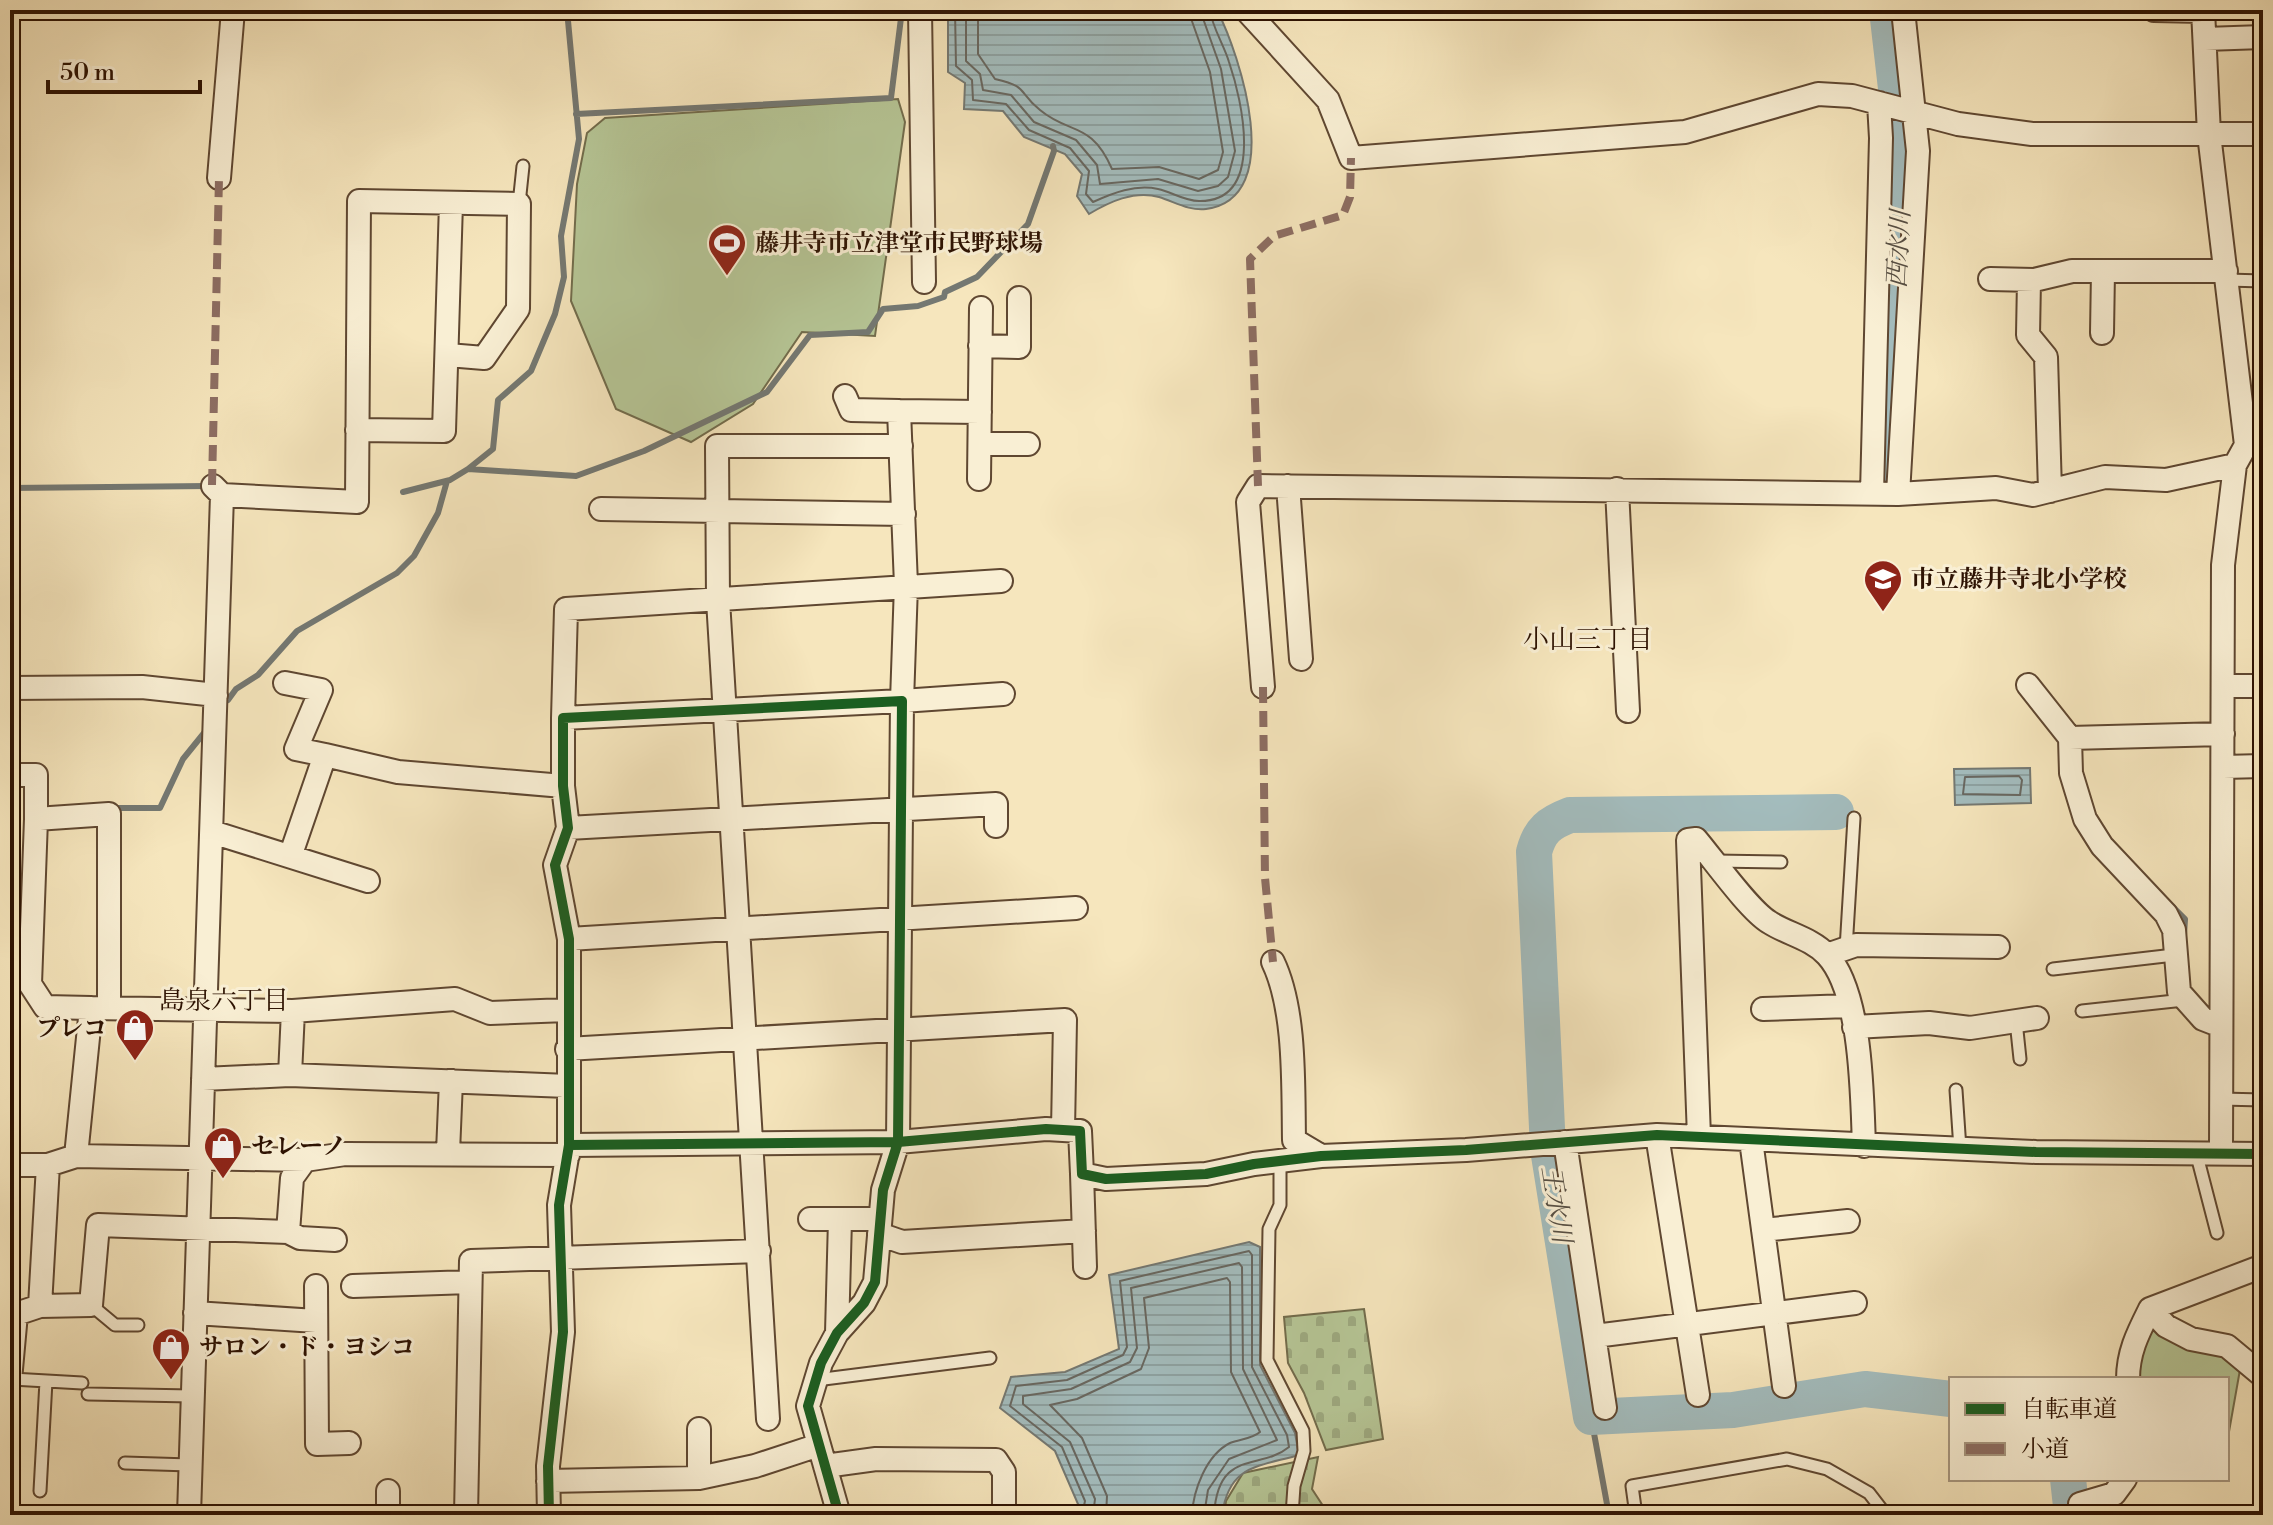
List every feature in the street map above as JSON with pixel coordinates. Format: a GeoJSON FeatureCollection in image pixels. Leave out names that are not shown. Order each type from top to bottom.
{"type":"FeatureCollection","features":[{"type":"Feature","properties":{"kind":"street"},"geometry":{"type":"LineString","coordinates":[[219,178],[233,10]]}},
{"type":"Feature","properties":{"kind":"street"},"geometry":{"type":"LineString","coordinates":[[920,10],[924,282]]}},
{"type":"Feature","properties":{"kind":"street"},"geometry":{"type":"LineString","coordinates":[[1246,10],[1328,100],[1351,158],[1685,132],[1818,94],[1852,96],[1917,115],[2032,134],[2263,134]]}},
{"type":"Feature","properties":{"kind":"street"},"geometry":{"type":"LineString","coordinates":[[1898,494],[1918,151],[1917,115],[1903,10]]}},
{"type":"Feature","properties":{"kind":"street"},"geometry":{"type":"LineString","coordinates":[[2154,10],[2203,11],[2209,134],[2248,452],[2223,565],[2221,1151]]}},
{"type":"Feature","properties":{"kind":"street"},"geometry":{"type":"LineString","coordinates":[[2205,39],[2263,37]]}},
{"type":"Feature","properties":{"kind":"street"},"geometry":{"type":"LineString","coordinates":[[1872,493],[1881,138],[1879,103]]}},
{"type":"Feature","properties":{"kind":"street"},"geometry":{"type":"LineString","coordinates":[[189,1515],[216,695],[217,490],[357,502],[359,201],[519,204],[518,309],[484,358],[448,355]]}},
{"type":"Feature","properties":{"kind":"street"},"geometry":{"type":"LineString","coordinates":[[357,430],[444,431],[451,203]]}},
{"type":"Feature","properties":{"kind":"street"},"geometry":{"type":"LineString","coordinates":[[1990,279],[2029,280],[2072,271],[2226,275]]}},
{"type":"Feature","properties":{"kind":"street"},"geometry":{"type":"LineString","coordinates":[[2102,333],[2103,271]]}},
{"type":"Feature","properties":{"kind":"street"},"geometry":{"type":"LineString","coordinates":[[2029,280],[2028,335],[2046,357],[2050,491]]}},
{"type":"Feature","properties":{"kind":"street"},"geometry":{"type":"LineString","coordinates":[[980,346],[1019,347],[1019,298]]}},
{"type":"Feature","properties":{"kind":"street"},"geometry":{"type":"LineString","coordinates":[[979,479],[981,308]]}},
{"type":"Feature","properties":{"kind":"street"},"geometry":{"type":"LineString","coordinates":[[845,396],[851,410],[980,412]]}},
{"type":"Feature","properties":{"kind":"street"},"geometry":{"type":"LineString","coordinates":[[838,1515],[808,1406],[837,1333],[864,1303],[875,1282],[883,1190],[898,1142],[899,811],[906,585],[899,411]]}},
{"type":"Feature","properties":{"kind":"street"},"geometry":{"type":"LineString","coordinates":[[980,444],[1028,444]]}},
{"type":"Feature","properties":{"kind":"street"},"geometry":{"type":"LineString","coordinates":[[768,1419],[718,600],[717,446],[901,446]]}},
{"type":"Feature","properties":{"kind":"street"},"geometry":{"type":"LineString","coordinates":[[1263,687],[1248,502],[1258,486],[1898,494],[1996,488],[2033,495],[2105,477],[2166,480],[2248,452]]}},
{"type":"Feature","properties":{"kind":"street"},"geometry":{"type":"LineString","coordinates":[[1288,486],[1301,659]]}},
{"type":"Feature","properties":{"kind":"street"},"geometry":{"type":"LineString","coordinates":[[1617,489],[1628,711]]}},
{"type":"Feature","properties":{"kind":"street"},"geometry":{"type":"LineString","coordinates":[[601,509],[904,514]]}},
{"type":"Feature","properties":{"kind":"street"},"geometry":{"type":"LineString","coordinates":[[549,1515],[548,1481],[563,1332],[559,1205],[568,1150],[569,939],[555,865],[568,828],[563,786],[566,609],[1001,581]]}},
{"type":"Feature","properties":{"kind":"street"},"geometry":{"type":"LineString","coordinates":[[285,683],[321,690],[296,749],[398,772],[563,786]]}},
{"type":"Feature","properties":{"kind":"street"},"geometry":{"type":"LineString","coordinates":[[2028,685],[2070,738],[2071,773],[2085,819],[2102,846],[2166,914],[2174,930],[2179,992],[2203,1019],[2221,1026]]}},
{"type":"Feature","properties":{"kind":"street"},"geometry":{"type":"LineString","coordinates":[[2223,686],[2263,686]]}},
{"type":"Feature","properties":{"kind":"street"},"geometry":{"type":"LineString","coordinates":[[10,688],[142,687],[216,695]]}},
{"type":"Feature","properties":{"kind":"street"},"geometry":{"type":"LineString","coordinates":[[563,718],[1003,694]]}},
{"type":"Feature","properties":{"kind":"street"},"geometry":{"type":"LineString","coordinates":[[2070,738],[2223,734]]}},
{"type":"Feature","properties":{"kind":"street"},"geometry":{"type":"LineString","coordinates":[[291,854],[325,755]]}},
{"type":"Feature","properties":{"kind":"street"},"geometry":{"type":"LineString","coordinates":[[2223,767],[2263,766]]}},
{"type":"Feature","properties":{"kind":"street"},"geometry":{"type":"LineString","coordinates":[[10,775],[36,775],[30,984],[45,1007],[293,1011],[455,999],[490,1013],[567,1010]]}},
{"type":"Feature","properties":{"kind":"street"},"geometry":{"type":"LineString","coordinates":[[568,828],[996,804],[996,826]]}},
{"type":"Feature","properties":{"kind":"street"},"geometry":{"type":"LineString","coordinates":[[36,819],[109,814],[100,1008],[76,1156]]}},
{"type":"Feature","properties":{"kind":"street"},"geometry":{"type":"LineString","coordinates":[[212,832],[291,854],[368,881]]}},
{"type":"Feature","properties":{"kind":"street"},"geometry":{"type":"LineString","coordinates":[[1699,1137],[1688,840],[1696,839],[1766,921],[1837,952],[1856,945],[1998,947]]}},
{"type":"Feature","properties":{"kind":"street"},"geometry":{"type":"LineString","coordinates":[[10,907],[33,903]]}},
{"type":"Feature","properties":{"kind":"street"},"geometry":{"type":"LineString","coordinates":[[569,939],[1076,908]]}},
{"type":"Feature","properties":{"kind":"street"},"geometry":{"type":"LineString","coordinates":[[1837,952],[1861,1062],[1864,1146]]}},
{"type":"Feature","properties":{"kind":"street"},"geometry":{"type":"LineString","coordinates":[[1273,962],[1281,979],[1293,1071],[1294,1140],[1321,1156]]}},
{"type":"Feature","properties":{"kind":"street"},"geometry":{"type":"LineString","coordinates":[[1763,1009],[1970,1028],[2027,1020]]}},
{"type":"Feature","properties":{"kind":"street"},"geometry":{"type":"LineString","coordinates":[[290,1075],[293,1011]]}},
{"type":"Feature","properties":{"kind":"street"},"geometry":{"type":"LineString","coordinates":[[567,1049],[1065,1020],[1063,1130]]}},
{"type":"Feature","properties":{"kind":"street"},"geometry":{"type":"LineString","coordinates":[[203,1079],[290,1075],[568,1086]]}},
{"type":"Feature","properties":{"kind":"street"},"geometry":{"type":"LineString","coordinates":[[448,1152],[451,1081]]}},
{"type":"Feature","properties":{"kind":"street"},"geometry":{"type":"LineString","coordinates":[[10,1165],[48,1165],[76,1156],[305,1160],[345,1154],[568,1150],[750,1142],[898,1142],[1080,1131],[1085,1267]]}},
{"type":"Feature","properties":{"kind":"street"},"geometry":{"type":"LineString","coordinates":[[1657,1135],[1698,1395]]}},
{"type":"Feature","properties":{"kind":"street"},"geometry":{"type":"LineString","coordinates":[[1082,1174],[1106,1179],[1206,1174],[1321,1156],[1657,1135],[1864,1146],[2263,1154]]}},
{"type":"Feature","properties":{"kind":"street"},"geometry":{"type":"LineString","coordinates":[[1751,1140],[1784,1386]]}},
{"type":"Feature","properties":{"kind":"street"},"geometry":{"type":"LineString","coordinates":[[1565,1142],[1605,1408]]}},
{"type":"Feature","properties":{"kind":"street"},"geometry":{"type":"LineString","coordinates":[[288,1232],[292,1178],[305,1160]]}},
{"type":"Feature","properties":{"kind":"street"},"geometry":{"type":"LineString","coordinates":[[40,1306],[48,1165]]}},
{"type":"Feature","properties":{"kind":"street"},"geometry":{"type":"LineString","coordinates":[[810,1219],[840,1219],[879,1226],[902,1242],[1084,1231]]}},
{"type":"Feature","properties":{"kind":"street"},"geometry":{"type":"LineString","coordinates":[[837,1333],[840,1219]]}},
{"type":"Feature","properties":{"kind":"street"},"geometry":{"type":"LineString","coordinates":[[1763,1230],[1848,1221]]}},
{"type":"Feature","properties":{"kind":"street"},"geometry":{"type":"LineString","coordinates":[[11,1380],[11,1328],[16,1314],[40,1306],[91,1305],[98,1225],[288,1232],[300,1238],[335,1240]]}},
{"type":"Feature","properties":{"kind":"street"},"geometry":{"type":"LineString","coordinates":[[466,1515],[471,1261],[759,1251]]}},
{"type":"Feature","properties":{"kind":"street"},"geometry":{"type":"LineString","coordinates":[[2128,1377],[2128,1360],[2150,1309],[2263,1266]]}},
{"type":"Feature","properties":{"kind":"street"},"geometry":{"type":"LineString","coordinates":[[353,1286],[470,1282]]}},
{"type":"Feature","properties":{"kind":"street"},"geometry":{"type":"LineString","coordinates":[[316,1286],[317,1444],[349,1443]]}},
{"type":"Feature","properties":{"kind":"street"},"geometry":{"type":"LineString","coordinates":[[1595,1336],[1855,1303]]}},
{"type":"Feature","properties":{"kind":"street"},"geometry":{"type":"LineString","coordinates":[[2150,1309],[2166,1326],[2191,1339],[2227,1346],[2263,1376]]}},
{"type":"Feature","properties":{"kind":"street"},"geometry":{"type":"LineString","coordinates":[[195,1313],[316,1321]]}},
{"type":"Feature","properties":{"kind":"street"},"geometry":{"type":"LineString","coordinates":[[699,1429],[699,1478]]}},
{"type":"Feature","properties":{"kind":"street"},"geometry":{"type":"LineString","coordinates":[[548,1481],[699,1478],[822,1456],[996,1460],[1004,1472],[1004,1515]]}},
{"type":"Feature","properties":{"kind":"street"},"geometry":{"type":"LineString","coordinates":[[2082,1515],[2080,1504],[2114,1494],[2124,1481]]}},
{"type":"Feature","properties":{"kind":"street"},"geometry":{"type":"LineString","coordinates":[[388,1491],[388,1515]]}},
{"type":"Feature","properties":{"kind":"lane"},"geometry":{"type":"LineString","coordinates":[[519,204],[523,166]]}},
{"type":"Feature","properties":{"kind":"lane"},"geometry":{"type":"LineString","coordinates":[[2226,275],[2263,281]]}},
{"type":"Feature","properties":{"kind":"lane"},"geometry":{"type":"LineString","coordinates":[[1837,952],[1854,818]]}},
{"type":"Feature","properties":{"kind":"lane"},"geometry":{"type":"LineString","coordinates":[[1715,861],[1781,862]]}},
{"type":"Feature","properties":{"kind":"lane"},"geometry":{"type":"LineString","coordinates":[[2053,969],[2174,955]]}},
{"type":"Feature","properties":{"kind":"lane"},"geometry":{"type":"LineString","coordinates":[[2082,1011],[2184,1000]]}},
{"type":"Feature","properties":{"kind":"lane"},"geometry":{"type":"LineString","coordinates":[[2020,1059],[2027,1020]]}},
{"type":"Feature","properties":{"kind":"lane"},"geometry":{"type":"LineString","coordinates":[[1956,1090],[1960,1149]]}},
{"type":"Feature","properties":{"kind":"lane"},"geometry":{"type":"LineString","coordinates":[[2221,1099],[2263,1100]]}},
{"type":"Feature","properties":{"kind":"lane"},"geometry":{"type":"LineString","coordinates":[[2196,1151],[2217,1233]]}},
{"type":"Feature","properties":{"kind":"lane"},"geometry":{"type":"LineString","coordinates":[[1280,1161],[1280,1205],[1269,1229],[1267,1360],[1303,1431],[1304,1451],[1294,1486],[1292,1515]]}},
{"type":"Feature","properties":{"kind":"lane"},"geometry":{"type":"LineString","coordinates":[[91,1305],[115,1325],[138,1325]]}},
{"type":"Feature","properties":{"kind":"lane"},"geometry":{"type":"LineString","coordinates":[[816,1380],[990,1358]]}},
{"type":"Feature","properties":{"kind":"lane"},"geometry":{"type":"LineString","coordinates":[[11,1380],[191,1396]]}},
{"type":"Feature","properties":{"kind":"lane"},"geometry":{"type":"LineString","coordinates":[[40,1491],[46,1381]]}},
{"type":"Feature","properties":{"kind":"lane"},"geometry":{"type":"LineString","coordinates":[[1636,1515],[1632,1486],[1787,1459],[1838,1475],[1869,1493],[1886,1515]]}},
{"type":"Feature","properties":{"kind":"lane"},"geometry":{"type":"LineString","coordinates":[[125,1463],[190,1465]]}},
{"type":"Feature","properties":{"kind":"green space","name":"藤井寺市立津堂市民野球場"},"geometry":{"type":"Polygon","coordinates":[[[898,99],[905,122],[875,336],[802,332],[753,404],[691,442],[616,409],[571,301],[577,184],[587,133],[605,118],[898,99]]]}},
{"type":"Feature","properties":{"kind":"green space"},"geometry":{"type":"Polygon","coordinates":[[[1364,1309],[1383,1439],[1326,1450],[1304,1393],[1288,1363],[1284,1317],[1364,1309]]]}},
{"type":"Feature","properties":{"kind":"green space"},"geometry":{"type":"Polygon","coordinates":[[[2155,1324],[2241,1364],[2229,1432],[2229,1377],[2135,1377],[2144,1336],[2155,1324]]]}},
{"type":"Feature","properties":{"kind":"green space"},"geometry":{"type":"Polygon","coordinates":[[[1318,1457],[1312,1489],[1329,1515],[1224,1515],[1226,1501],[1243,1473],[1318,1457]]]}},
{"type":"Feature","properties":{"kind":"water"},"geometry":{"type":"Polygon","coordinates":[[[948,10],[1217,10],[1245,90],[1251,153],[1245,180],[1231,199],[1206,209],[1194,209],[1159,197],[1140,195],[1113,202],[1089,214],[1077,196],[1082,174],[1065,154],[1024,137],[1003,111],[964,109],[965,83],[948,72],[948,10]]]}},
{"type":"Feature","properties":{"kind":"water"},"geometry":{"type":"Polygon","coordinates":[[[2030,768],[2031,803],[1955,805],[1954,769],[2030,768]]]}},
{"type":"Feature","properties":{"kind":"water"},"geometry":{"type":"Polygon","coordinates":[[[1249,1242],[1260,1247],[1260,1365],[1295,1433],[1299,1455],[1258,1466],[1238,1477],[1231,1486],[1222,1515],[1073,1515],[1078,1504],[1055,1451],[1000,1408],[1011,1377],[1065,1372],[1119,1349],[1109,1275],[1249,1242]]]}},
{"type":"Feature","properties":{"kind":"waterway"},"geometry":{"type":"LineString","coordinates":[[468,469],[493,449],[498,400],[531,371],[555,314],[564,277],[561,236],[579,139],[567,10]]}},
{"type":"Feature","properties":{"kind":"waterway"},"geometry":{"type":"LineString","coordinates":[[576,114],[891,98],[902,10]]}},
{"type":"Feature","properties":{"kind":"waterway","name":"西水川"},"geometry":{"type":"LineString","coordinates":[[1885,489],[1904,158],[1887,10]]}},
{"type":"Feature","properties":{"kind":"waterway"},"geometry":{"type":"LineString","coordinates":[[403,492],[450,480],[468,469],[576,476],[644,451],[767,392],[810,335],[868,332],[883,309],[918,306],[944,297],[945,292],[977,277],[1028,224],[1054,151],[1053,146]]}},
{"type":"Feature","properties":{"kind":"waterway"},"geometry":{"type":"LineString","coordinates":[[228,700],[236,689],[258,675],[297,631],[397,573],[414,556],[438,513],[447,481]]}},
{"type":"Feature","properties":{"kind":"waterway"},"geometry":{"type":"LineString","coordinates":[[10,488],[208,486]]}},
{"type":"Feature","properties":{"kind":"waterway"},"geometry":{"type":"LineString","coordinates":[[111,808],[160,808],[183,759],[204,733]]}},
{"type":"Feature","properties":{"kind":"waterway","name":"王水川"},"geometry":{"type":"LineString","coordinates":[[1836,812],[1570,815],[1546,828],[1536,844],[1548,1149],[1591,1417],[1733,1410],[1865,1389],[1949,1399]]}},
{"type":"Feature","properties":{"kind":"waterway"},"geometry":{"type":"LineString","coordinates":[[2173,907],[2185,919],[2184,935]]}},
{"type":"Feature","properties":{"kind":"waterway"},"geometry":{"type":"LineString","coordinates":[[10,1000],[24,981]]}},
{"type":"Feature","properties":{"kind":"waterway"},"geometry":{"type":"LineString","coordinates":[[1591,1417],[1609,1515]]}},
{"type":"Feature","properties":{"kind":"waterway","name":"王水川"},"geometry":{"type":"LineString","coordinates":[[2068,1481],[2072,1515]]}},
{"type":"Feature","properties":{"kind":"marked path"},"geometry":{"type":"LineString","coordinates":[[1258,486],[1250,259],[1274,236],[1343,215],[1350,197],[1351,158]]}},
{"type":"Feature","properties":{"kind":"marked path"},"geometry":{"type":"LineString","coordinates":[[212,485],[219,178]]}},
{"type":"Feature","properties":{"kind":"marked path"},"geometry":{"type":"LineString","coordinates":[[1263,687],[1265,878],[1273,962]]}},
{"type":"Feature","properties":{"kind":"cycle path"},"geometry":{"type":"LineString","coordinates":[[549,1515],[548,1466],[563,1332],[559,1205],[569,1145],[569,939],[555,865],[568,828],[563,786],[563,718],[902,701],[898,1142],[883,1190],[875,1282],[864,1303],[837,1333],[821,1363],[808,1406],[839,1515]]}},
{"type":"Feature","properties":{"kind":"cycle path"},"geometry":{"type":"LineString","coordinates":[[569,1145],[898,1142],[1046,1129],[1080,1131],[1082,1174],[1106,1179],[1206,1174],[1254,1164],[1321,1156],[1466,1150],[1657,1135],[2036,1152],[2263,1154]]}},
{"type":"Feature","properties":{"kind":"place","name":"藤井寺市立津堂市民野球場"},"geometry":{"type":"Point","coordinates":[727,277]}},
{"type":"Feature","properties":{"kind":"place","name":"市立藤井寺北小学校"},"geometry":{"type":"Point","coordinates":[1883,613]}},
{"type":"Feature","properties":{"kind":"place","name":"プレコ"},"geometry":{"type":"Point","coordinates":[135,1062]}},
{"type":"Feature","properties":{"kind":"place","name":"セレーノ"},"geometry":{"type":"Point","coordinates":[223,1180]}},
{"type":"Feature","properties":{"kind":"place","name":"サロン・ド・ヨシコ"},"geometry":{"type":"Point","coordinates":[171,1381]}},
{"type":"Feature","properties":{"kind":"district","name":"小山三丁目"},"geometry":{"type":"Point","coordinates":[1588,639]}},
{"type":"Feature","properties":{"kind":"district","name":"島泉六丁目"},"geometry":{"type":"Point","coordinates":[224,1000]}}]}
